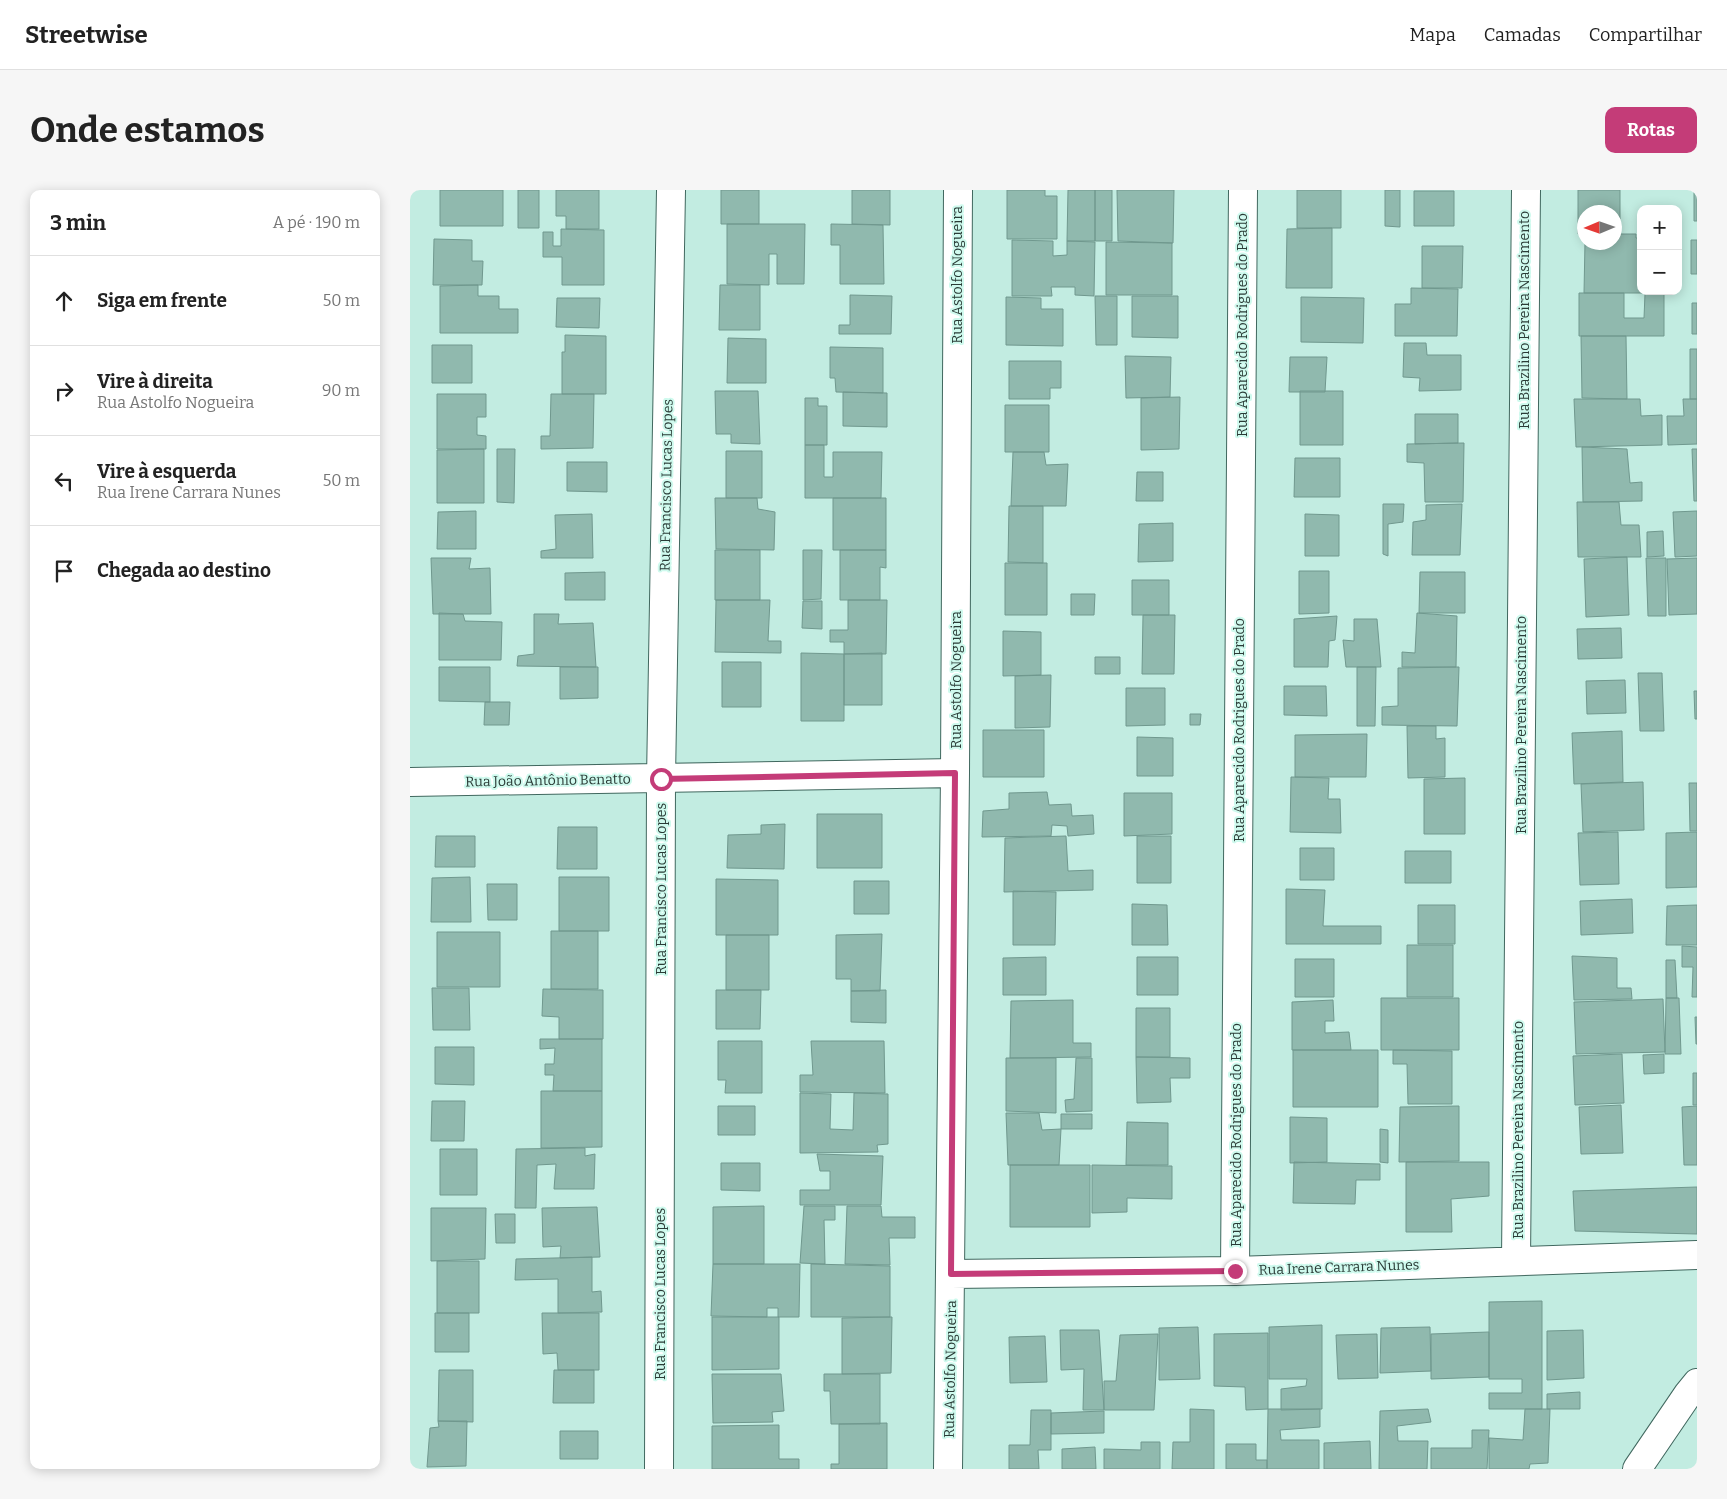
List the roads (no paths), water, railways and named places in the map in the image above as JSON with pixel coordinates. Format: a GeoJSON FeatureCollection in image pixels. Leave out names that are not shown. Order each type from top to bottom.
{"type":"FeatureCollection","features":[{"type":"Feature","properties":{"kind":"street","name":"Rua Francisco Lucas Lopes"},"geometry":{"type":"LineString","coordinates":[[659,1469],[661,779],[672,190]]}},
{"type":"Feature","properties":{"kind":"street","name":"Rua Astolfo Nogueira"},"geometry":{"type":"LineString","coordinates":[[948,1469],[955,773],[958,190]]}},
{"type":"Feature","properties":{"kind":"street","name":"Rua Aparecido Rodrigues do Prado"},"geometry":{"type":"LineString","coordinates":[[1235,1271],[1243,190]]}},
{"type":"Feature","properties":{"kind":"street","name":"Rua Brazilino Pereira Nascimento"},"geometry":{"type":"LineString","coordinates":[[1516,1261],[1526,190]]}},
{"type":"Feature","properties":{"kind":"street","name":"Rua João Antônio Benatto"},"geometry":{"type":"LineString","coordinates":[[410,782],[955,773]]}},
{"type":"Feature","properties":{"kind":"street","name":"Rua Irene Carrara Nunes"},"geometry":{"type":"LineString","coordinates":[[951,1274],[1235,1271],[1697,1255]]}},
{"type":"Feature","properties":{"kind":"street"},"geometry":{"type":"LineString","coordinates":[[1637,1469],[1697,1383]]}}]}
